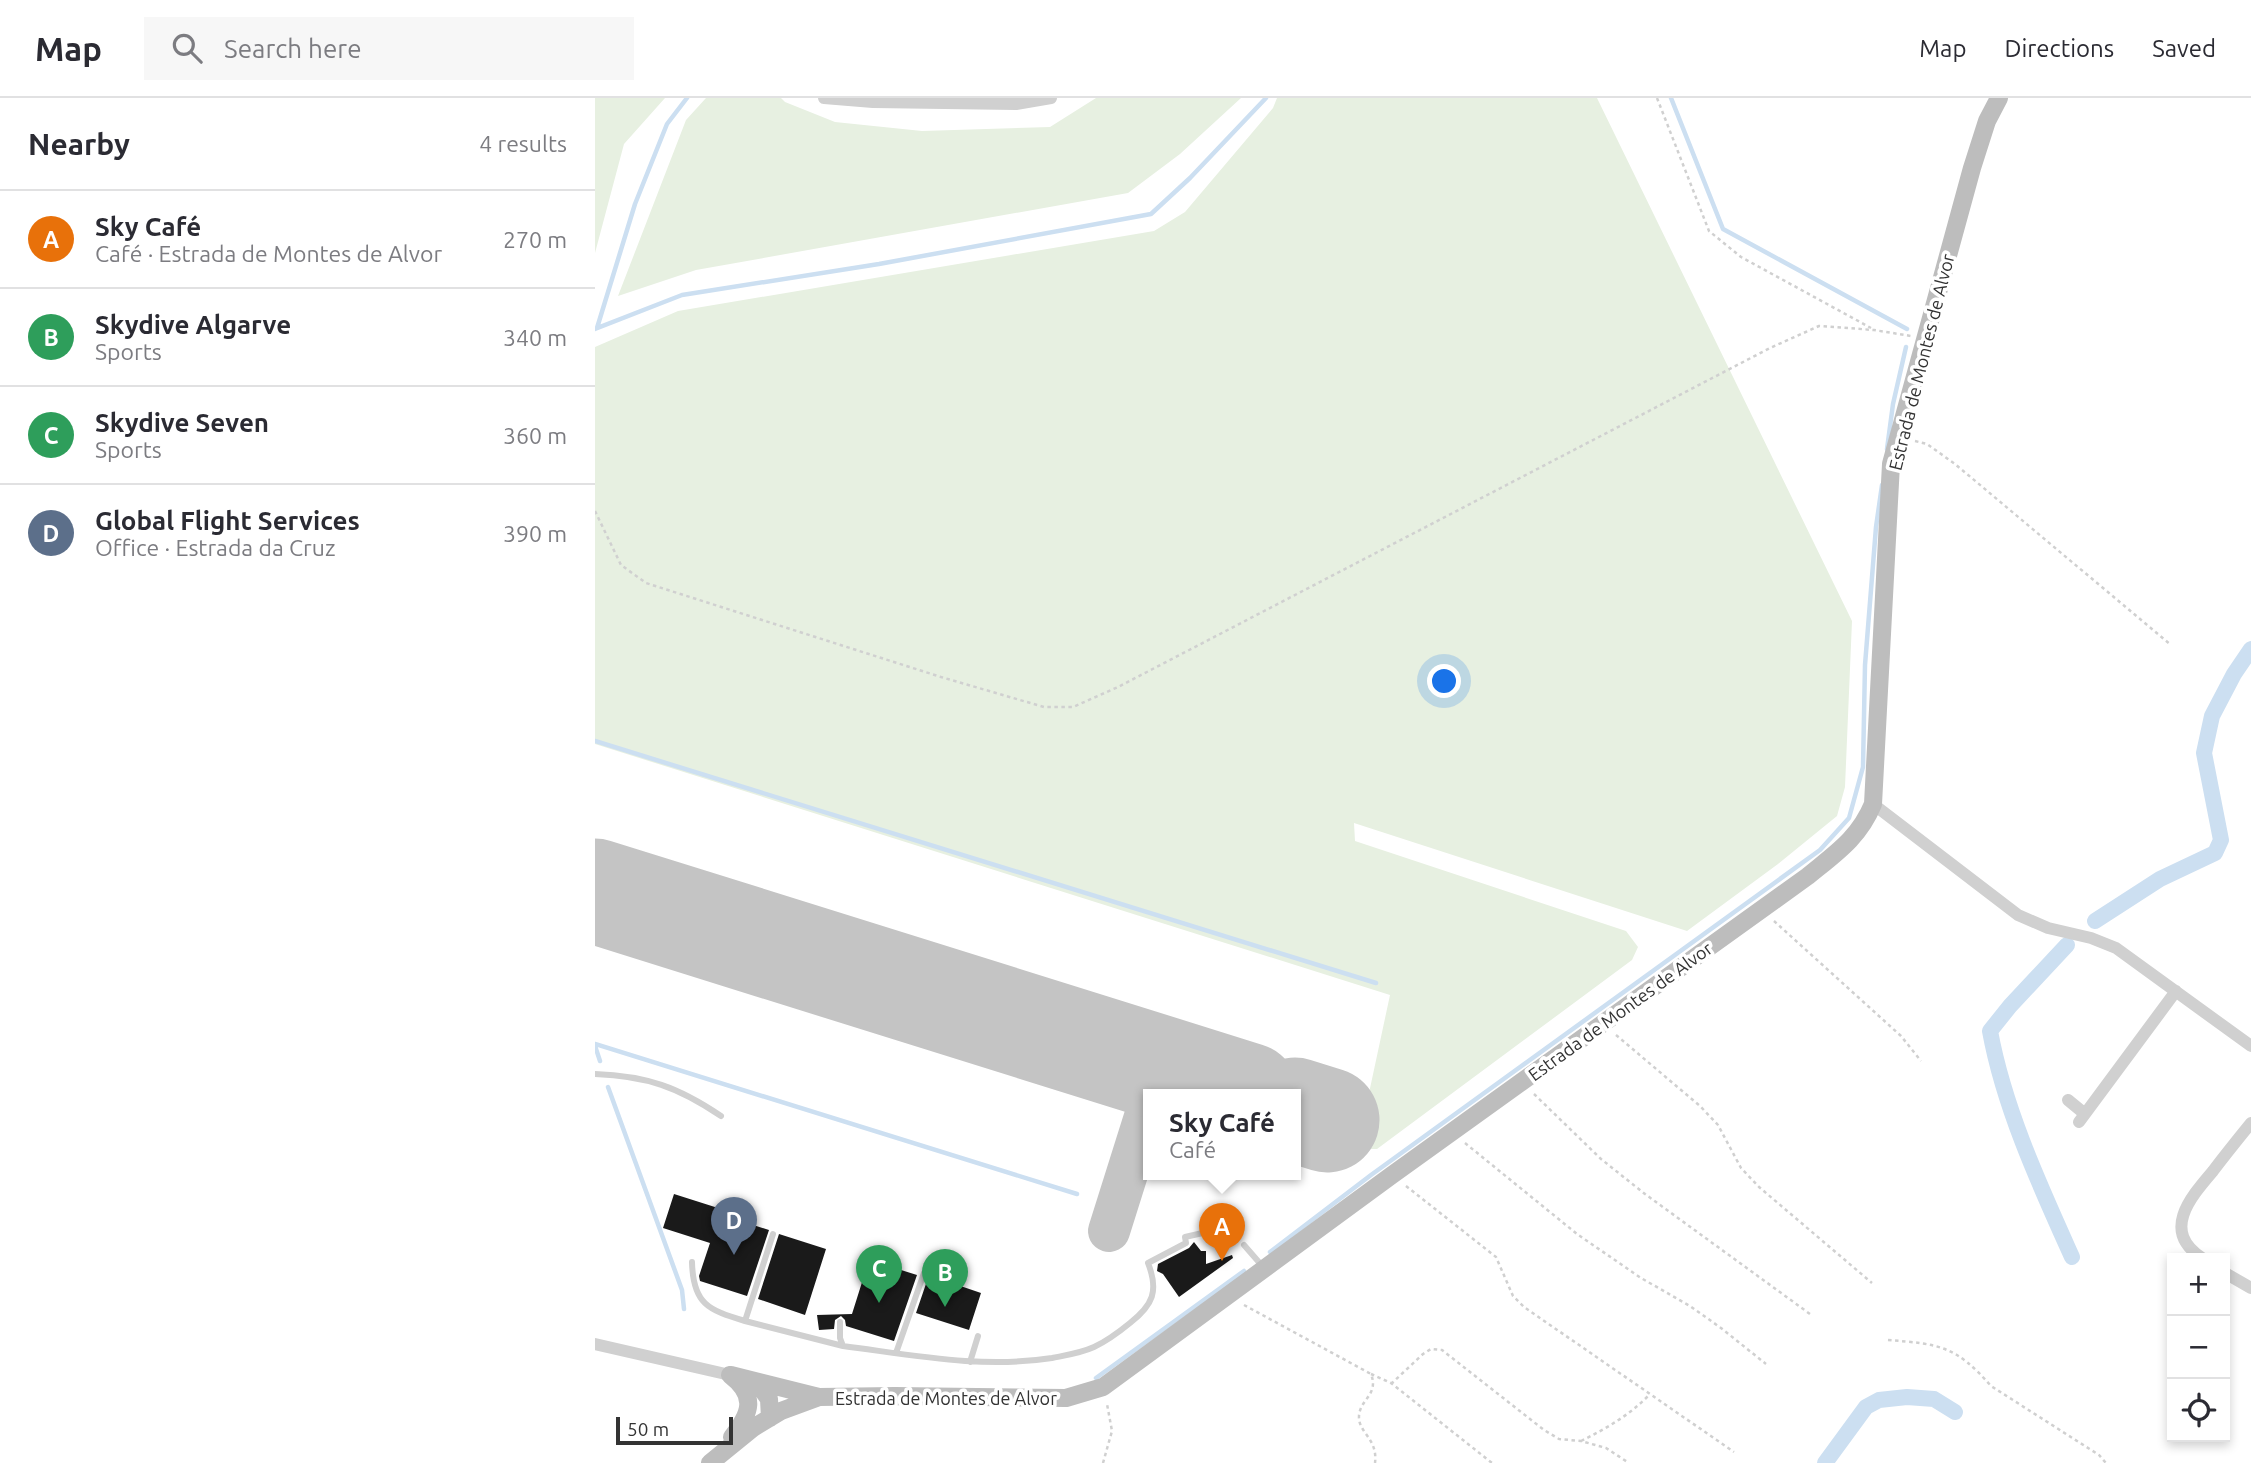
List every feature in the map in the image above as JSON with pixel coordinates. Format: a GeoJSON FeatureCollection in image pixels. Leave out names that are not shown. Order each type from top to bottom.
{"type":"FeatureCollection","features":[{"type":"Feature","properties":{"kind":"street"},"geometry":{"type":"LineString","coordinates":[[824,98],[873,102],[1016,104],[1051,98]]}},
{"type":"Feature","properties":{"kind":"street","name":"Estrada de Montes de Alvor"},"geometry":{"type":"LineString","coordinates":[[713,1460],[753,1428],[781,1411],[819,1397],[1066,1398],[1103,1387],[1808,876],[1851,841],[1866,820],[1873,804],[1892,464],[1972,168],[1987,121],[1999,98]]}},
{"type":"Feature","properties":{"kind":"street"},"geometry":{"type":"LineString","coordinates":[[1873,804],[2018,915],[2048,928],[2091,938],[2116,948],[2251,1046]]}},
{"type":"Feature","properties":{"kind":"street"},"geometry":{"type":"LineString","coordinates":[[2068,1100],[2082,1118],[2176,991]]}},
{"type":"Feature","properties":{"kind":"street"},"geometry":{"type":"LineString","coordinates":[[2194,1253],[2189,1250],[2183,1238],[2181,1219],[2188,1201],[2251,1123]]}},
{"type":"Feature","properties":{"kind":"street"},"geometry":{"type":"LineString","coordinates":[[2230,1276],[2251,1288]]}},
{"type":"Feature","properties":{"kind":"street"},"geometry":{"type":"LineString","coordinates":[[595,1344],[730,1375],[752,1389],[819,1397]]}},
{"type":"Feature","properties":{"kind":"street"},"geometry":{"type":"LineString","coordinates":[[752,1389],[770,1418]]}},
{"type":"Feature","properties":{"kind":"street"},"geometry":{"type":"LineString","coordinates":[[713,1460],[744,1422],[752,1389]]}},
{"type":"Feature","properties":{"kind":"lane"},"geometry":{"type":"LineString","coordinates":[[595,1074],[643,1078],[692,1096],[721,1116]]}},
{"type":"Feature","properties":{"kind":"lane"},"geometry":{"type":"LineString","coordinates":[[692,1262],[692,1277],[698,1295],[707,1307],[745,1321],[843,1346],[970,1362],[1029,1362],[1096,1347],[1144,1312],[1153,1294],[1154,1283],[1148,1263],[1186,1243],[1185,1237],[1207,1232]]}},
{"type":"Feature","properties":{"kind":"lane"},"geometry":{"type":"LineString","coordinates":[[745,1321],[773,1234]]}},
{"type":"Feature","properties":{"kind":"lane"},"geometry":{"type":"LineString","coordinates":[[1244,1245],[1266,1269]]}},
{"type":"Feature","properties":{"kind":"lane"},"geometry":{"type":"LineString","coordinates":[[896,1353],[924,1273]]}},
{"type":"Feature","properties":{"kind":"lane"},"geometry":{"type":"LineString","coordinates":[[840,1322],[843,1346]]}},
{"type":"Feature","properties":{"kind":"lane"},"geometry":{"type":"LineString","coordinates":[[970,1362],[978,1336]]}},
{"type":"Feature","properties":{"kind":"path"},"geometry":{"type":"LineString","coordinates":[[1657,98],[1709,231],[1741,257],[1874,330]]}},
{"type":"Feature","properties":{"kind":"path"},"geometry":{"type":"LineString","coordinates":[[595,511],[621,565],[646,583],[1044,707],[1073,707],[1118,687],[1770,348],[1819,326],[1874,330],[1926,338]]}},
{"type":"Feature","properties":{"kind":"path"},"geometry":{"type":"LineString","coordinates":[[1898,437],[1927,444],[1955,464],[2171,645]]}},
{"type":"Feature","properties":{"kind":"path"},"geometry":{"type":"LineString","coordinates":[[1762,909],[1901,1036],[1921,1061]]}},
{"type":"Feature","properties":{"kind":"path"},"geometry":{"type":"LineString","coordinates":[[1603,1024],[1719,1125],[1741,1168],[1759,1187],[1872,1283]]}},
{"type":"Feature","properties":{"kind":"path"},"geometry":{"type":"LineString","coordinates":[[1521,1082],[1601,1159],[1810,1314]]}},
{"type":"Feature","properties":{"kind":"path"},"geometry":{"type":"LineString","coordinates":[[1452,1132],[1577,1234],[1641,1278],[1690,1306],[1766,1364]]}},
{"type":"Feature","properties":{"kind":"path"},"geometry":{"type":"LineString","coordinates":[[1392,1175],[1496,1257],[1513,1296],[1524,1307],[1734,1452]]}},
{"type":"Feature","properties":{"kind":"path"},"geometry":{"type":"LineString","coordinates":[[1228,1297],[1391,1384],[1492,1463]]}},
{"type":"Feature","properties":{"kind":"path"},"geometry":{"type":"LineString","coordinates":[[1888,1340],[1928,1343],[1958,1354],[1991,1386],[2099,1455],[2106,1463]]}},
{"type":"Feature","properties":{"kind":"path"},"geometry":{"type":"LineString","coordinates":[[1391,1384],[1423,1354],[1431,1349],[1442,1350],[1544,1430],[1559,1438],[1606,1448],[1629,1463]]}},
{"type":"Feature","properties":{"kind":"path"},"geometry":{"type":"LineString","coordinates":[[1371,1374],[1374,1382],[1371,1394],[1359,1416],[1361,1426],[1373,1442],[1375,1463]]}},
{"type":"Feature","properties":{"kind":"path"},"geometry":{"type":"LineString","coordinates":[[1103,1387],[1112,1431],[1103,1463]]}},
{"type":"Feature","properties":{"kind":"path"},"geometry":{"type":"LineString","coordinates":[[1581,1441],[1609,1427],[1636,1408],[1650,1394]]}},
{"type":"Feature","properties":{"kind":"green space"},"geometry":{"type":"Polygon","coordinates":[[[595,98],[665,98],[624,144],[595,253],[595,98]]]}},
{"type":"Feature","properties":{"kind":"green space"},"geometry":{"type":"Polygon","coordinates":[[[706,98],[781,98],[835,122],[922,131],[1050,127],[1096,98],[1241,98],[1180,154],[1128,193],[696,270],[618,296],[686,120],[706,98]]]}},
{"type":"Feature","properties":{"kind":"green space"},"geometry":{"type":"Polygon","coordinates":[[[1277,98],[1597,98],[1852,621],[1845,787],[1837,816],[1778,864],[1687,931],[1354,823],[1355,841],[1626,931],[1638,947],[1632,960],[1377,1149],[1357,1149],[1390,995],[595,744],[595,347],[678,311],[1154,231],[1185,212],[1273,108],[1277,98]]]}},
{"type":"Feature","properties":{"kind":"building"},"geometry":{"type":"Polygon","coordinates":[[[674,1194],[718,1208],[716,1213],[769,1230],[747,1296],[700,1281],[699,1276],[710,1243],[663,1228],[674,1194]]]}},
{"type":"Feature","properties":{"kind":"building"},"geometry":{"type":"Polygon","coordinates":[[[779,1234],[826,1249],[805,1315],[758,1299],[779,1234]]]}},
{"type":"Feature","properties":{"kind":"building"},"geometry":{"type":"Polygon","coordinates":[[[1194,1242],[1201,1251],[1206,1251],[1206,1264],[1232,1255],[1233,1258],[1179,1297],[1163,1274],[1157,1271],[1158,1264],[1189,1248],[1194,1242]]]}},
{"type":"Feature","properties":{"kind":"building"},"geometry":{"type":"Polygon","coordinates":[[[869,1260],[917,1275],[894,1341],[846,1326],[841,1316],[835,1320],[834,1329],[819,1330],[817,1315],[852,1314],[869,1260]]]}},
{"type":"Feature","properties":{"kind":"building"},"geometry":{"type":"Polygon","coordinates":[[[934,1277],[981,1293],[969,1330],[916,1313],[928,1278],[933,1280],[934,1277]]]}},
{"type":"Feature","properties":{"kind":"waterway"},"geometry":{"type":"LineString","coordinates":[[597,328],[635,204],[667,124],[687,98]]}},
{"type":"Feature","properties":{"kind":"waterway"},"geometry":{"type":"LineString","coordinates":[[595,329],[682,295],[879,264],[1151,214],[1190,178],[1266,98]]}},
{"type":"Feature","properties":{"kind":"waterway"},"geometry":{"type":"LineString","coordinates":[[1671,98],[1723,229],[1907,329]]}},
{"type":"Feature","properties":{"kind":"waterway"},"geometry":{"type":"LineString","coordinates":[[1887,449],[1893,404],[1906,347]]}},
{"type":"Feature","properties":{"kind":"waterway"},"geometry":{"type":"LineString","coordinates":[[1270,1252],[1371,1175],[1820,850],[1849,818],[1863,767],[1865,665],[1882,485]]}},
{"type":"Feature","properties":{"kind":"waterway"},"geometry":{"type":"LineString","coordinates":[[2095,921],[2160,879],[2215,853],[2221,840],[2204,753],[2212,716],[2234,674],[2251,649]]}},
{"type":"Feature","properties":{"kind":"waterway"},"geometry":{"type":"LineString","coordinates":[[595,741],[1376,983]]}},
{"type":"Feature","properties":{"kind":"waterway"},"geometry":{"type":"LineString","coordinates":[[2067,945],[1990,1031],[2014,1118],[2072,1257]]}},
{"type":"Feature","properties":{"kind":"waterway"},"geometry":{"type":"LineString","coordinates":[[595,1044],[1077,1194]]}},
{"type":"Feature","properties":{"kind":"waterway"},"geometry":{"type":"LineString","coordinates":[[595,1046],[600,1061]]}},
{"type":"Feature","properties":{"kind":"waterway"},"geometry":{"type":"LineString","coordinates":[[608,1087],[682,1290],[684,1309]]}},
{"type":"Feature","properties":{"kind":"waterway"},"geometry":{"type":"LineString","coordinates":[[1096,1378],[1244,1271]]}},
{"type":"Feature","properties":{"kind":"waterway"},"geometry":{"type":"LineString","coordinates":[[1825,1463],[1866,1407],[1879,1400],[1907,1397],[1934,1399],[1955,1412]]}},
{"type":"Feature","properties":{"kind":"taxiway"},"geometry":{"type":"LineString","coordinates":[[1142,1062],[1153,1077],[1152,1089]]}},
{"type":"Feature","properties":{"kind":"taxiway"},"geometry":{"type":"LineString","coordinates":[[1109,1231],[1143,1123]]}},
{"type":"Feature","properties":{"kind":"runway"},"geometry":{"type":"LineString","coordinates":[[595,891],[1228,1089]]}},
{"type":"Feature","properties":{"kind":"runway"},"geometry":{"type":"LineString","coordinates":[[1301,1112],[1327,1120]]}},
{"type":"Feature","properties":{"kind":"place","name":"Global Flight Services"},"geometry":{"type":"Point","coordinates":[734,1255]}},
{"type":"Feature","properties":{"kind":"place","name":"Sky Café"},"geometry":{"type":"Point","coordinates":[1222,1261]}},
{"type":"Feature","properties":{"kind":"place","name":"Skydive Seven"},"geometry":{"type":"Point","coordinates":[879,1303]}},
{"type":"Feature","properties":{"kind":"place","name":"Skydive Algarve"},"geometry":{"type":"Point","coordinates":[945,1307]}}]}
